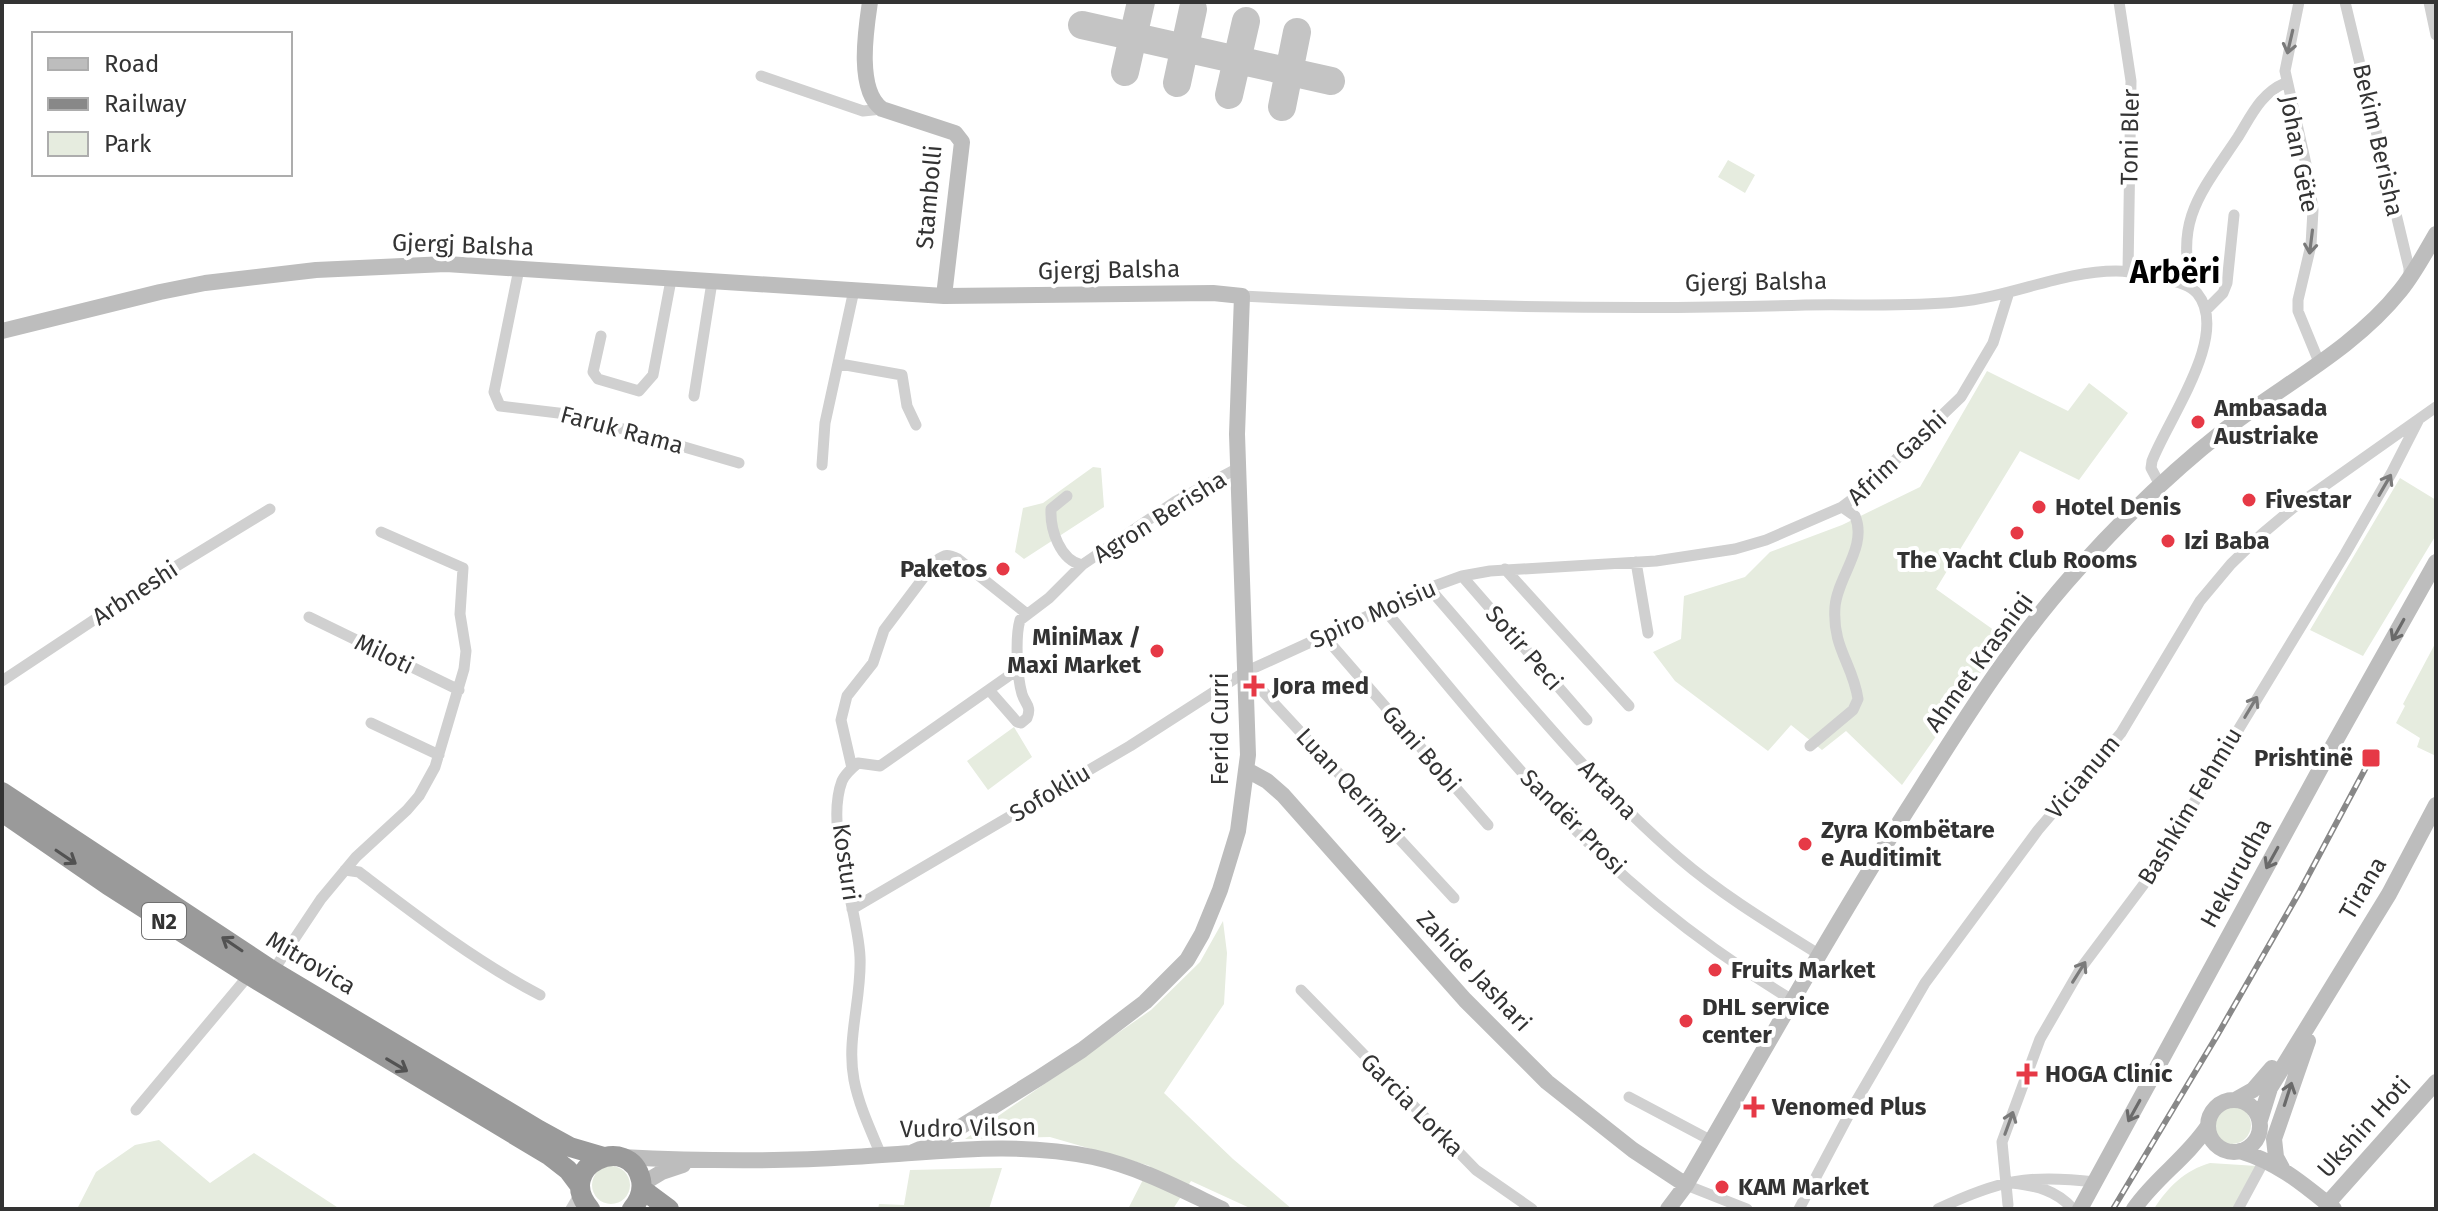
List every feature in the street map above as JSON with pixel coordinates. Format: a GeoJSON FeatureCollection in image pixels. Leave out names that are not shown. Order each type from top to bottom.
{"type":"FeatureCollection","features":[{"type":"Feature","properties":{"kind":"highway","name":"Mitrovica"},"geometry":{"type":"LineString","coordinates":[[2,792],[273,971],[539,1130],[570,1147],[612,1157]]}},
{"type":"Feature","properties":{"kind":"highway","name":"Mitrovica"},"geometry":{"type":"LineString","coordinates":[[2,812],[108,885],[249,975],[561,1164],[580,1199]]}},
{"type":"Feature","properties":{"kind":"highway"},"geometry":{"type":"LineString","coordinates":[[612,1157],[635,1167],[642,1186],[669,1209]]}},
{"type":"Feature","properties":{"kind":"highway","name":"N2"},"geometry":{"type":"LineString","coordinates":[[580,1199],[587,1167],[612,1157]]}},
{"type":"Feature","properties":{"kind":"highway"},"geometry":{"type":"LineString","coordinates":[[632,1209],[640,1197],[642,1186]]}},
{"type":"Feature","properties":{"kind":"main road"},"geometry":{"type":"LineString","coordinates":[[870,2],[864,59],[870,90],[874,101],[882,109]]}},
{"type":"Feature","properties":{"kind":"main road","name":"Stambolli"},"geometry":{"type":"LineString","coordinates":[[882,109],[946,129],[955,133],[962,142],[944,296]]}},
{"type":"Feature","properties":{"kind":"main road","name":"Ahmet Krasniqi"},"geometry":{"type":"LineString","coordinates":[[1668,1209],[1712,1141],[1849,901],[1965,718],[2077,570],[2160,485],[2223,432],[2369,322],[2409,279],[2436,234]]}},
{"type":"Feature","properties":{"kind":"main road","name":"Gjergj Balsha"},"geometry":{"type":"LineString","coordinates":[[2,331],[160,292],[256,277],[358,267],[446,264],[944,296],[1213,293],[1242,296]]}},
{"type":"Feature","properties":{"kind":"main road","name":"Ferid Curri"},"geometry":{"type":"LineString","coordinates":[[913,1152],[953,1132],[1082,1050],[1145,1002],[1176,973],[1195,947],[1220,890],[1238,831],[1249,735],[1238,468],[1242,296]]}},
{"type":"Feature","properties":{"kind":"main road","name":"Hekurudha"},"geometry":{"type":"LineString","coordinates":[[2080,1209],[2436,562]]}},
{"type":"Feature","properties":{"kind":"main road","name":"Zahide Jashari"},"geometry":{"type":"LineString","coordinates":[[1247,770],[1283,795],[1465,1000],[1547,1082],[1633,1150],[1686,1185]]}},
{"type":"Feature","properties":{"kind":"main road","name":"Tirana"},"geometry":{"type":"LineString","coordinates":[[2260,1124],[2270,1088],[2408,860],[2436,805]]}},
{"type":"Feature","properties":{"kind":"main road"},"geometry":{"type":"LineString","coordinates":[[2282,1168],[2276,1157],[2274,1139],[2292,1080],[2328,993]]}},
{"type":"Feature","properties":{"kind":"main road","name":"Tirana"},"geometry":{"type":"LineString","coordinates":[[2237,1099],[2261,1082],[2328,993]]}},
{"type":"Feature","properties":{"kind":"main road","name":"Ukshin Hoti"},"geometry":{"type":"LineString","coordinates":[[2331,1206],[2436,1082]]}},
{"type":"Feature","properties":{"kind":"main road"},"geometry":{"type":"LineString","coordinates":[[2282,1168],[2271,1152],[2252,1106],[2237,1099],[2220,1103],[2209,1117],[2208,1126],[2209,1135],[2219,1147],[2265,1159],[2282,1168],[2331,1206]]}},
{"type":"Feature","properties":{"kind":"main road"},"geometry":{"type":"LineString","coordinates":[[2240,1151],[2253,1144],[2260,1124]]}},
{"type":"Feature","properties":{"kind":"main road"},"geometry":{"type":"LineString","coordinates":[[2134,1209],[2193,1148],[2208,1126]]}},
{"type":"Feature","properties":{"kind":"main road"},"geometry":{"type":"LineString","coordinates":[[2166,1175],[2189,1160],[2219,1147]]}},
{"type":"Feature","properties":{"kind":"main road","name":"Vudro Vilson"},"geometry":{"type":"LineString","coordinates":[[704,1161],[1031,1148],[1093,1157],[1153,1176],[1222,1209]]}},
{"type":"Feature","properties":{"kind":"main road"},"geometry":{"type":"LineString","coordinates":[[612,1157],[704,1161]]}},
{"type":"Feature","properties":{"kind":"main road"},"geometry":{"type":"LineString","coordinates":[[642,1186],[671,1168],[704,1161]]}},
{"type":"Feature","properties":{"kind":"street","name":"Toni Bler"},"geometry":{"type":"LineString","coordinates":[[2119,2],[2131,81],[2128,272]]}},
{"type":"Feature","properties":{"kind":"street"},"geometry":{"type":"LineString","coordinates":[[2160,485],[2151,468],[2152,461],[2200,356],[2207,333],[2206,310],[2193,289],[2185,263],[2197,199],[2254,110],[2274,88],[2285,83],[2286,58],[2299,2]]}},
{"type":"Feature","properties":{"kind":"street","name":"Bekim Berisha"},"geometry":{"type":"LineString","coordinates":[[2345,2],[2409,268],[2409,279]]}},
{"type":"Feature","properties":{"kind":"street"},"geometry":{"type":"LineString","coordinates":[[2429,2],[2436,35]]}},
{"type":"Feature","properties":{"kind":"street","name":"Stambolli"},"geometry":{"type":"LineString","coordinates":[[761,76],[863,111],[882,109]]}},
{"type":"Feature","properties":{"kind":"street","name":"Johan Gëte"},"geometry":{"type":"LineString","coordinates":[[2285,83],[2308,173],[2313,210],[2311,245],[2298,311],[2319,362]]}},
{"type":"Feature","properties":{"kind":"street"},"geometry":{"type":"LineString","coordinates":[[2206,310],[2223,293],[2227,283],[2234,215]]}},
{"type":"Feature","properties":{"kind":"street","name":"Faruk Rama"},"geometry":{"type":"LineString","coordinates":[[519,269],[494,392],[500,406],[575,415],[739,463]]}},
{"type":"Feature","properties":{"kind":"street","name":"Gjergj Balsha"},"geometry":{"type":"LineString","coordinates":[[1242,296],[1610,309],[1934,303],[2008,295],[2071,276],[2128,272],[2180,282],[2193,289]]}},
{"type":"Feature","properties":{"kind":"street"},"geometry":{"type":"LineString","coordinates":[[601,336],[593,372],[598,379],[639,391],[653,375],[671,280]]}},
{"type":"Feature","properties":{"kind":"street"},"geometry":{"type":"LineString","coordinates":[[694,396],[712,282]]}},
{"type":"Feature","properties":{"kind":"street"},"geometry":{"type":"LineString","coordinates":[[822,465],[825,423],[854,290]]}},
{"type":"Feature","properties":{"kind":"street","name":"Afrim Gashi"},"geometry":{"type":"LineString","coordinates":[[1810,746],[1853,710],[1858,699],[1854,682],[1838,648],[1836,628],[1838,590],[1855,550],[1858,530],[1855,516],[1842,507],[1862,492],[1961,397],[1993,343],[2008,295]]}},
{"type":"Feature","properties":{"kind":"street"},"geometry":{"type":"LineString","coordinates":[[840,364],[902,375],[907,406],[916,425]]}},
{"type":"Feature","properties":{"kind":"street","name":"Vicianum"},"geometry":{"type":"LineString","coordinates":[[1799,1209],[1859,1095],[1925,983],[2033,837],[2115,741],[2200,601],[2231,564],[2293,508],[2436,407]]}},
{"type":"Feature","properties":{"kind":"street","name":"Bashkim Fehmiu"},"geometry":{"type":"LineString","coordinates":[[2006,1208],[2002,1142],[2040,1039],[2081,968],[2150,876],[2345,554],[2419,418]]}},
{"type":"Feature","properties":{"kind":"street","name":"Agron Berisha"},"geometry":{"type":"LineString","coordinates":[[1027,614],[1049,598],[1082,565],[1176,501],[1238,468]]}},
{"type":"Feature","properties":{"kind":"street","name":"Agron Berisha"},"geometry":{"type":"LineString","coordinates":[[1067,496],[1051,509],[1055,537],[1068,557],[1082,565]]}},
{"type":"Feature","properties":{"kind":"street","name":"Spiro Moisiu"},"geometry":{"type":"LineString","coordinates":[[1245,672],[1383,608],[1462,576],[1505,569],[1691,557],[1751,546],[1842,507]]}},
{"type":"Feature","properties":{"kind":"street","name":"Arbneshi"},"geometry":{"type":"LineString","coordinates":[[2,681],[270,509]]}},
{"type":"Feature","properties":{"kind":"street"},"geometry":{"type":"LineString","coordinates":[[273,971],[321,899],[345,870],[419,796],[435,767],[459,690],[466,651],[460,614],[463,568],[381,532]]}},
{"type":"Feature","properties":{"kind":"street"},"geometry":{"type":"LineString","coordinates":[[989,690],[1017,722],[1021,723],[1027,718],[1030,707],[1023,697],[1018,629],[1020,620],[1027,614],[958,559],[944,555],[936,561],[884,630],[873,663],[847,696],[841,720],[852,768],[858,763],[880,766],[1020,668]]}},
{"type":"Feature","properties":{"kind":"street"},"geometry":{"type":"LineString","coordinates":[[1636,562],[1648,633]]}},
{"type":"Feature","properties":{"kind":"street"},"geometry":{"type":"LineString","coordinates":[[1505,569],[1629,706]]}},
{"type":"Feature","properties":{"kind":"street","name":"Sotir Peci"},"geometry":{"type":"LineString","coordinates":[[1462,576],[1587,720]]}},
{"type":"Feature","properties":{"kind":"street","name":"Artana"},"geometry":{"type":"LineString","coordinates":[[1429,588],[1563,743],[1655,837],[1682,861],[1746,907],[1820,955]]}},
{"type":"Feature","properties":{"kind":"street","name":"Sandër Prosi"},"geometry":{"type":"LineString","coordinates":[[1383,608],[1550,804],[1606,859],[1708,946],[1794,1001]]}},
{"type":"Feature","properties":{"kind":"street","name":"Miloti"},"geometry":{"type":"LineString","coordinates":[[309,617],[459,690]]}},
{"type":"Feature","properties":{"kind":"street","name":"Gani Bobi"},"geometry":{"type":"LineString","coordinates":[[1324,636],[1488,825]]}},
{"type":"Feature","properties":{"kind":"street","name":"Luan Qerimaj"},"geometry":{"type":"LineString","coordinates":[[1245,672],[1454,898]]}},
{"type":"Feature","properties":{"kind":"street","name":"Sofokliu"},"geometry":{"type":"LineString","coordinates":[[852,909],[1130,746],[1245,672]]}},
{"type":"Feature","properties":{"kind":"street"},"geometry":{"type":"LineString","coordinates":[[371,723],[439,755]]}},
{"type":"Feature","properties":{"kind":"street","name":"Kosturi"},"geometry":{"type":"LineString","coordinates":[[852,768],[842,779],[839,821],[840,850],[860,958],[853,1030],[853,1068],[861,1103],[881,1155]]}},
{"type":"Feature","properties":{"kind":"street"},"geometry":{"type":"LineString","coordinates":[[345,870],[359,872],[447,937],[503,975],[540,995]]}},
{"type":"Feature","properties":{"kind":"street"},"geometry":{"type":"LineString","coordinates":[[136,1110],[249,975]]}},
{"type":"Feature","properties":{"kind":"street","name":"Garcia Lorka"},"geometry":{"type":"LineString","coordinates":[[1301,990],[1476,1170],[1532,1209]]}},
{"type":"Feature","properties":{"kind":"street"},"geometry":{"type":"LineString","coordinates":[[1629,1097],[1712,1141]]}},
{"type":"Feature","properties":{"kind":"street"},"geometry":{"type":"LineString","coordinates":[[2238,1209],[2265,1159]]}},
{"type":"Feature","properties":{"kind":"street"},"geometry":{"type":"LineString","coordinates":[[1938,1209],[2004,1183],[2041,1177],[2095,1182]]}},
{"type":"Feature","properties":{"kind":"street"},"geometry":{"type":"LineString","coordinates":[[2004,1183],[2045,1188],[2059,1195],[2073,1209]]}},
{"type":"Feature","properties":{"kind":"street"},"geometry":{"type":"LineString","coordinates":[[1686,1185],[1747,1209]]}},
{"type":"Feature","properties":{"kind":"green space"},"geometry":{"type":"Polygon","coordinates":[[[1728,160],[1755,175],[1745,193],[1718,177],[1728,160]]]}},
{"type":"Feature","properties":{"kind":"green space"},"geometry":{"type":"Polygon","coordinates":[[[1987,371],[2068,411],[2089,383],[2128,413],[2079,480],[2020,451],[1936,589],[2005,638],[1902,785],[1846,731],[1822,750],[1791,725],[1768,751],[1675,681],[1653,652],[1681,639],[1684,596],[1745,577],[1770,552],[1842,525],[1920,487],[1987,371]]]}},
{"type":"Feature","properties":{"kind":"green space"},"geometry":{"type":"Polygon","coordinates":[[[1093,467],[1101,468],[1104,507],[1024,559],[1015,552],[1023,508],[1043,503],[1093,467]]]}},
{"type":"Feature","properties":{"kind":"green space"},"geometry":{"type":"Polygon","coordinates":[[[2400,478],[2436,500],[2436,535],[2363,656],[2310,630],[2400,478]]]}},
{"type":"Feature","properties":{"kind":"green space"},"geometry":{"type":"Polygon","coordinates":[[[2436,642],[2436,756],[2417,747],[2420,738],[2396,723],[2436,642]]]}},
{"type":"Feature","properties":{"kind":"green space"},"geometry":{"type":"Polygon","coordinates":[[[1014,727],[1032,757],[988,790],[967,761],[1014,727]]]}},
{"type":"Feature","properties":{"kind":"green space"},"geometry":{"type":"Polygon","coordinates":[[[1223,921],[1227,953],[1224,1004],[1164,1093],[1233,1159],[1292,1209],[1252,1209],[1191,1181],[1173,1209],[1128,1209],[1150,1166],[1050,1137],[965,1139],[1151,1010],[1200,962],[1223,921]]]}},
{"type":"Feature","properties":{"kind":"green space"},"geometry":{"type":"Polygon","coordinates":[[[2232,1106],[2245,1112],[2251,1125],[2245,1138],[2232,1144],[2219,1138],[2213,1125],[2219,1112],[2232,1106]]]}},
{"type":"Feature","properties":{"kind":"green space"},"geometry":{"type":"Polygon","coordinates":[[[159,1140],[210,1183],[254,1153],[340,1209],[77,1209],[96,1172],[135,1145],[159,1140]]]}},
{"type":"Feature","properties":{"kind":"green space"},"geometry":{"type":"Polygon","coordinates":[[[2210,1163],[2257,1166],[2235,1209],[2154,1209],[2178,1181],[2210,1163]]]}},
{"type":"Feature","properties":{"kind":"green space"},"geometry":{"type":"Polygon","coordinates":[[[611,1166],[625,1171],[630,1185],[625,1199],[611,1204],[597,1199],[592,1185],[597,1171],[611,1166]]]}},
{"type":"Feature","properties":{"kind":"green space"},"geometry":{"type":"Polygon","coordinates":[[[1002,1168],[989,1209],[878,1209],[879,1204],[904,1205],[910,1170],[1002,1168]]]}},
{"type":"Feature","properties":{"kind":"taxiway"},"geometry":{"type":"LineString","coordinates":[[1125,72],[1141,2]]}},
{"type":"Feature","properties":{"kind":"taxiway"},"geometry":{"type":"LineString","coordinates":[[1177,83],[1193,9]]}},
{"type":"Feature","properties":{"kind":"taxiway"},"geometry":{"type":"LineString","coordinates":[[1229,95],[1246,21]]}},
{"type":"Feature","properties":{"kind":"taxiway"},"geometry":{"type":"LineString","coordinates":[[1082,25],[1331,81]]}},
{"type":"Feature","properties":{"kind":"taxiway"},"geometry":{"type":"LineString","coordinates":[[1282,107],[1297,32]]}},
{"type":"Feature","properties":{"kind":"railway"},"geometry":{"type":"LineString","coordinates":[[2113,1209],[2300,891],[2371,758]]}},
{"type":"Feature","properties":{"kind":"place","name":"Ambasada Austriake"},"geometry":{"type":"Point","coordinates":[2198,422]}},
{"type":"Feature","properties":{"kind":"place","name":"Fivestar"},"geometry":{"type":"Point","coordinates":[2249,500]}},
{"type":"Feature","properties":{"kind":"place","name":"Hotel Denis"},"geometry":{"type":"Point","coordinates":[2039,507]}},
{"type":"Feature","properties":{"kind":"place","name":"The Yacht Club Rooms"},"geometry":{"type":"Point","coordinates":[2017,533]}},
{"type":"Feature","properties":{"kind":"place","name":"Izi Baba"},"geometry":{"type":"Point","coordinates":[2168,541]}},
{"type":"Feature","properties":{"kind":"place","name":"Paketos"},"geometry":{"type":"Point","coordinates":[1003,569]}},
{"type":"Feature","properties":{"kind":"place","name":"MiniMax / Maxi Market"},"geometry":{"type":"Point","coordinates":[1157,651]}},
{"type":"Feature","properties":{"kind":"place","name":"Jora med"},"geometry":{"type":"Point","coordinates":[1254,686]}},
{"type":"Feature","properties":{"kind":"place","name":"Prishtinë"},"geometry":{"type":"Point","coordinates":[2371,758]}},
{"type":"Feature","properties":{"kind":"place","name":"Zyra Kombëtare e Auditimit"},"geometry":{"type":"Point","coordinates":[1805,844]}},
{"type":"Feature","properties":{"kind":"place","name":"Fruits Market"},"geometry":{"type":"Point","coordinates":[1715,970]}},
{"type":"Feature","properties":{"kind":"place","name":"DHL service center"},"geometry":{"type":"Point","coordinates":[1686,1021]}},
{"type":"Feature","properties":{"kind":"place","name":"HOGA Clinic"},"geometry":{"type":"Point","coordinates":[2027,1074]}},
{"type":"Feature","properties":{"kind":"place","name":"Venomed Plus"},"geometry":{"type":"Point","coordinates":[1754,1107]}},
{"type":"Feature","properties":{"kind":"place","name":"KAM Market"},"geometry":{"type":"Point","coordinates":[1722,1187]}},
{"type":"Feature","properties":{"kind":"district","name":"Arbëri"},"geometry":{"type":"Point","coordinates":[2175,272]}}]}
